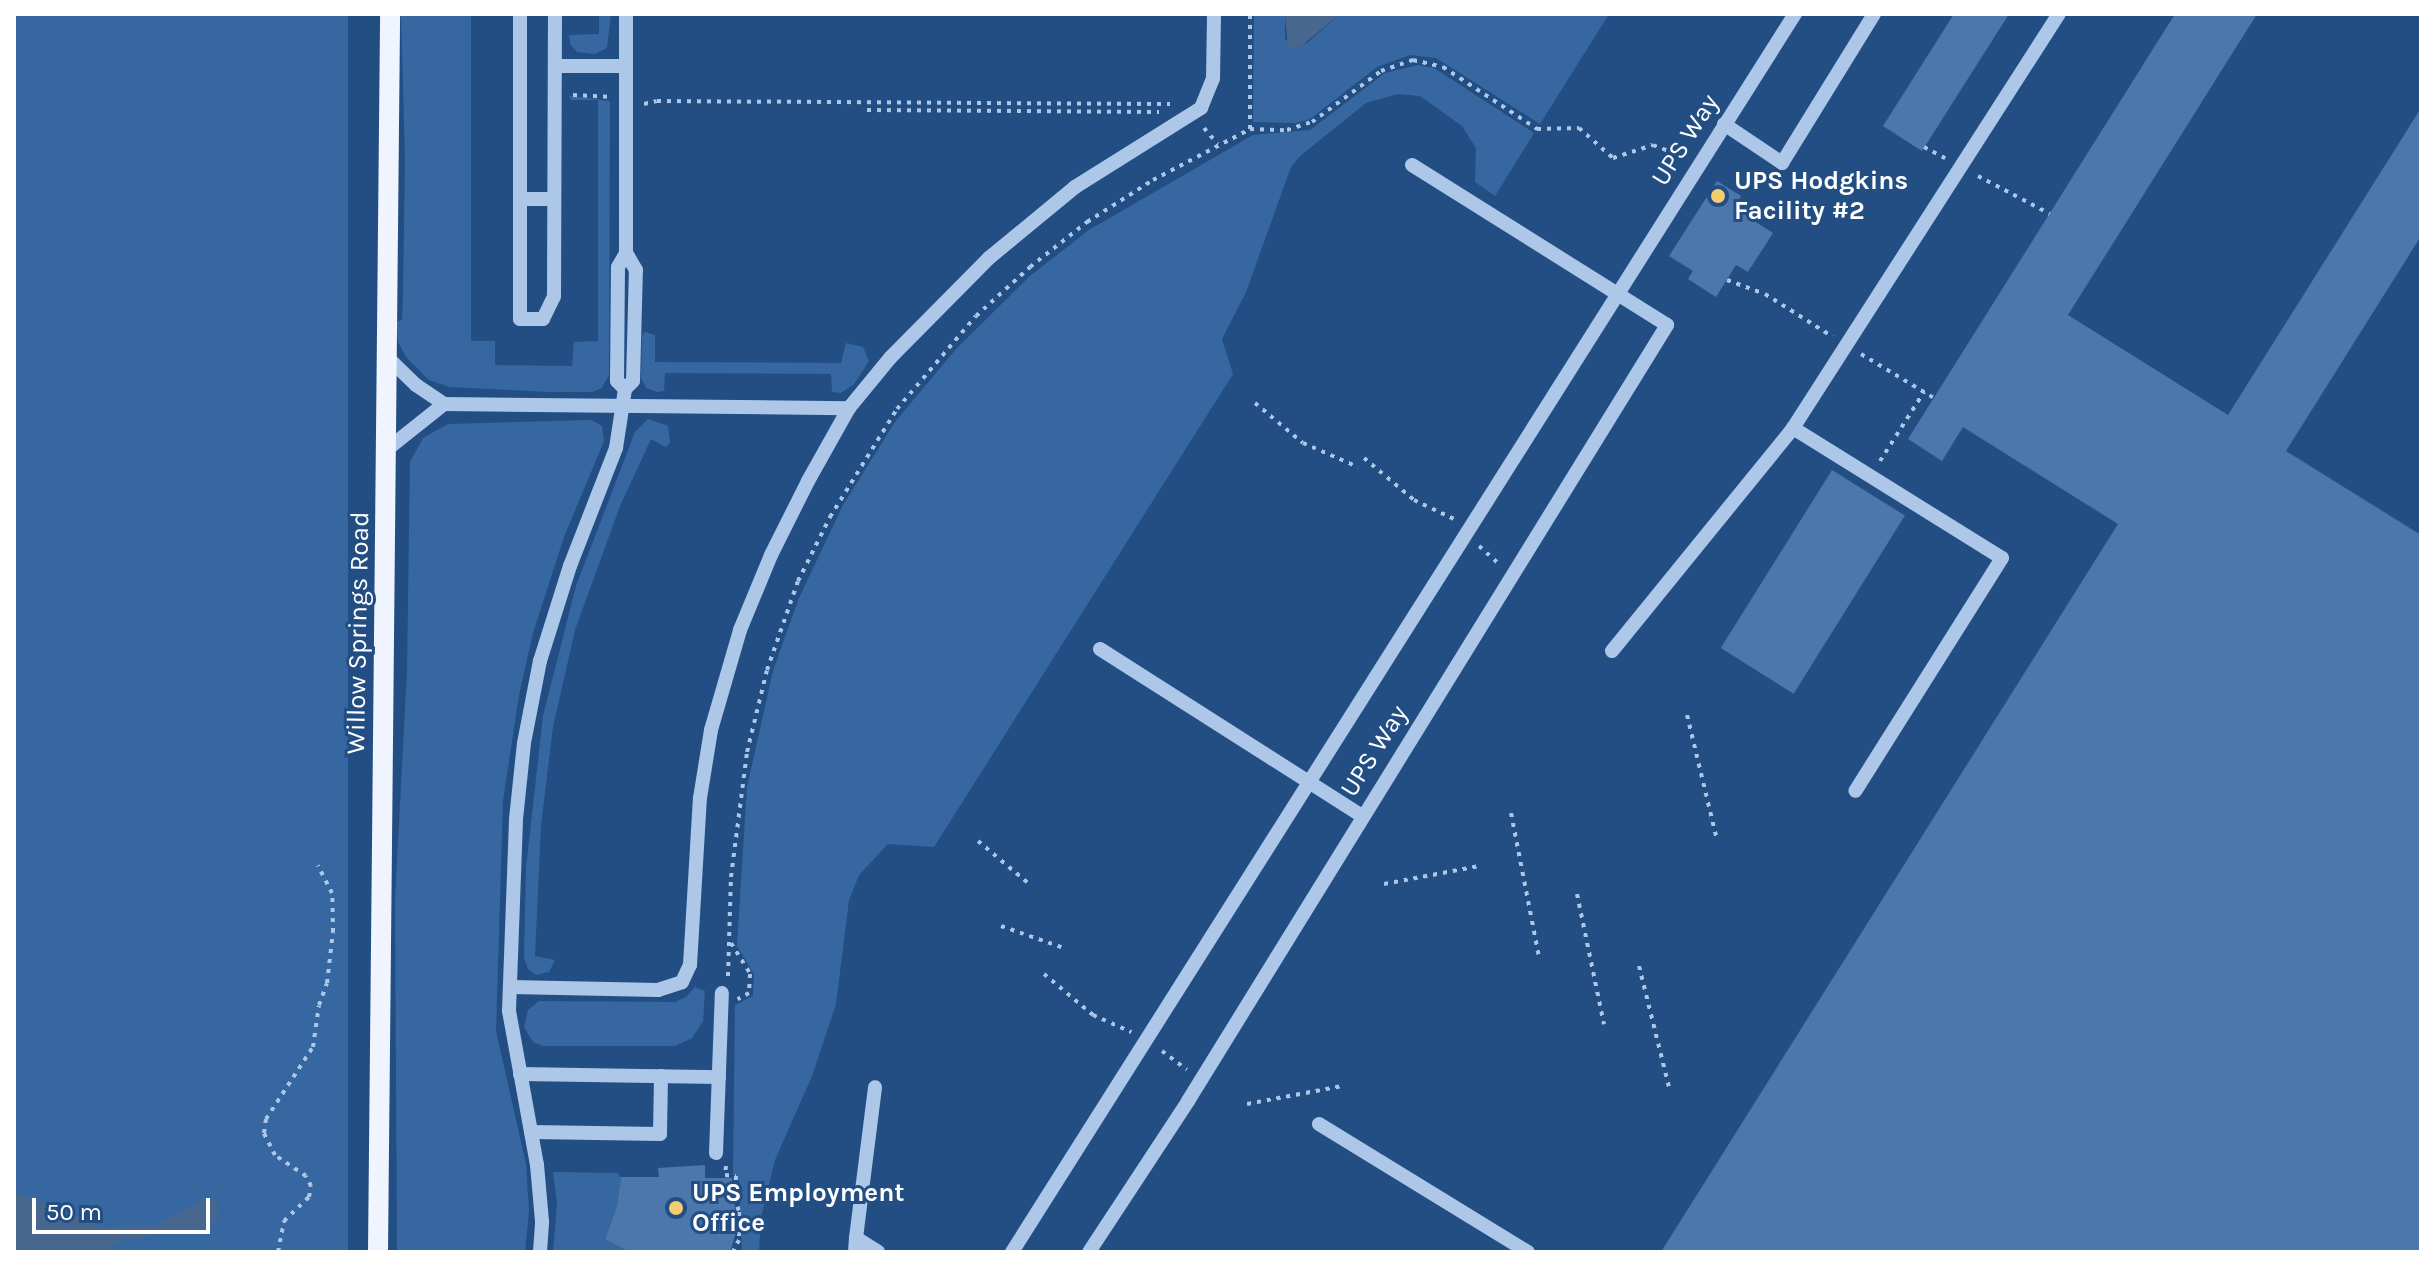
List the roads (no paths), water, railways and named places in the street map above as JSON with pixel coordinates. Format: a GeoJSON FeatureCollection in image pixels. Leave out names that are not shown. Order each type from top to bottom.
{"type":"FeatureCollection","features":[{"type":"Feature","properties":{"kind":"main road","name":"Willow Springs Road"},"geometry":{"type":"LineString","coordinates":[[378,1252],[390,14]]}},
{"type":"Feature","properties":{"kind":"lane"},"geometry":{"type":"LineString","coordinates":[[520,14],[520,319],[543,319],[554,296],[555,14]]}},
{"type":"Feature","properties":{"kind":"lane"},"geometry":{"type":"LineString","coordinates":[[540,1252],[540,1192],[511,1036],[516,819],[532,699],[570,566],[616,448],[625,389],[633,381],[636,270],[626,253],[626,14]]}},
{"type":"Feature","properties":{"kind":"lane"},"geometry":{"type":"LineString","coordinates":[[510,987],[658,990],[682,982],[690,965],[700,798],[711,730],[740,630],[771,555],[849,408],[896,352],[1030,221],[1092,176],[1191,118],[1211,90],[1214,14]]}},
{"type":"Feature","properties":{"kind":"lane","name":"UPS Way"},"geometry":{"type":"LineString","coordinates":[[1012,1252],[1795,14]]}},
{"type":"Feature","properties":{"kind":"lane"},"geometry":{"type":"LineString","coordinates":[[1724,124],[1782,163],[1874,14]]}},
{"type":"Feature","properties":{"kind":"lane"},"geometry":{"type":"LineString","coordinates":[[1612,651],[1793,428],[2059,14]]}},
{"type":"Feature","properties":{"kind":"lane"},"geometry":{"type":"LineString","coordinates":[[555,66],[626,66]]}},
{"type":"Feature","properties":{"kind":"lane","name":"UPS Way"},"geometry":{"type":"LineString","coordinates":[[1089,1252],[1200,1081],[1667,325],[1412,165]]}},
{"type":"Feature","properties":{"kind":"lane"},"geometry":{"type":"LineString","coordinates":[[520,199],[554,199]]}},
{"type":"Feature","properties":{"kind":"lane"},"geometry":{"type":"LineString","coordinates":[[386,356],[416,385],[444,404],[849,408]]}},
{"type":"Feature","properties":{"kind":"lane"},"geometry":{"type":"LineString","coordinates":[[385,451],[444,404]]}},
{"type":"Feature","properties":{"kind":"lane"},"geometry":{"type":"LineString","coordinates":[[1793,428],[2002,558],[1855,791]]}},
{"type":"Feature","properties":{"kind":"lane"},"geometry":{"type":"LineString","coordinates":[[1100,649],[1362,816]]}},
{"type":"Feature","properties":{"kind":"lane"},"geometry":{"type":"LineString","coordinates":[[716,1153],[722,993]]}},
{"type":"Feature","properties":{"kind":"lane"},"geometry":{"type":"LineString","coordinates":[[520,1074],[719,1077]]}},
{"type":"Feature","properties":{"kind":"lane"},"geometry":{"type":"LineString","coordinates":[[531,1132],[660,1134],[661,1076]]}},
{"type":"Feature","properties":{"kind":"lane"},"geometry":{"type":"LineString","coordinates":[[875,1087],[856,1245],[878,1252]]}},
{"type":"Feature","properties":{"kind":"lane"},"geometry":{"type":"LineString","coordinates":[[1319,1124],[1528,1252]]}},
{"type":"Feature","properties":{"kind":"place","name":"UPS Hodgkins Facility #2"},"geometry":{"type":"Point","coordinates":[1718,196]}},
{"type":"Feature","properties":{"kind":"place","name":"UPS Employment Office"},"geometry":{"type":"Point","coordinates":[676,1208]}}]}
